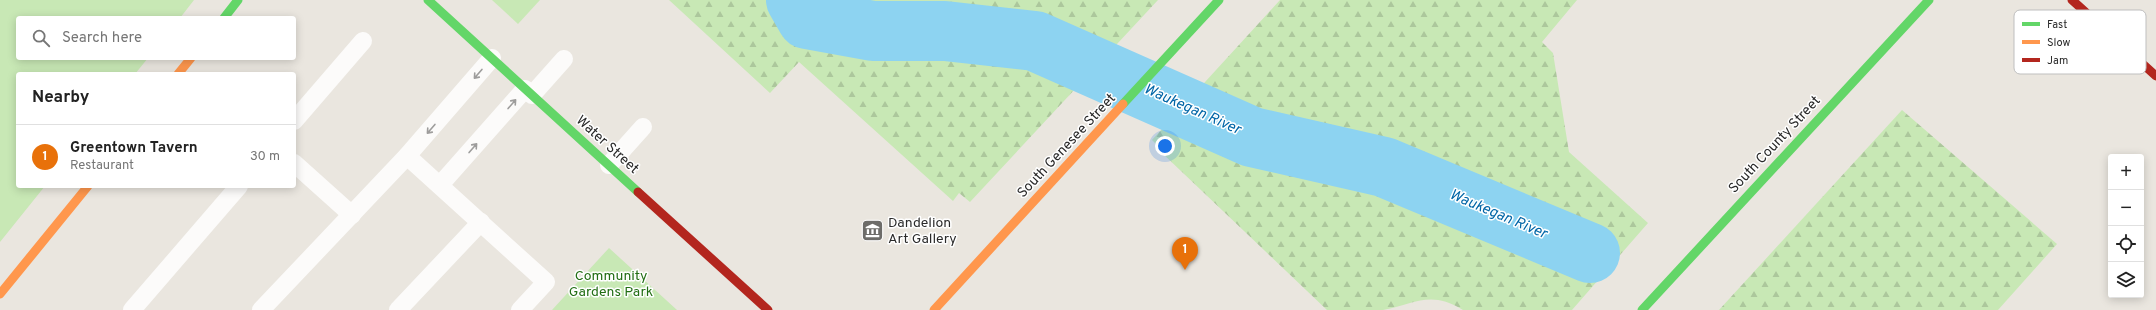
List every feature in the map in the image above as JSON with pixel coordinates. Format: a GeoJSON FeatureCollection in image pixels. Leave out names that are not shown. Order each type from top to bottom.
{"type":"FeatureCollection","features":[{"type":"Feature","properties":{"kind":"street"},"geometry":{"type":"LineString","coordinates":[[226,16],[238,0]]}},
{"type":"Feature","properties":{"kind":"street","name":"Water Street"},"geometry":{"type":"LineString","coordinates":[[428,0],[768,310]]}},
{"type":"Feature","properties":{"kind":"street","name":"South Genesee Street"},"geometry":{"type":"LineString","coordinates":[[934,310],[1219,0]]}},
{"type":"Feature","properties":{"kind":"street","name":"South County Street"},"geometry":{"type":"LineString","coordinates":[[1642,310],[1929,0]]}},
{"type":"Feature","properties":{"kind":"street"},"geometry":{"type":"LineString","coordinates":[[2072,0],[2083,10]]}},
{"type":"Feature","properties":{"kind":"street"},"geometry":{"type":"LineString","coordinates":[[180,72],[189,60]]}},
{"type":"Feature","properties":{"kind":"street"},"geometry":{"type":"LineString","coordinates":[[2146,67],[2156,76]]}},
{"type":"Feature","properties":{"kind":"street"},"geometry":{"type":"LineString","coordinates":[[0,294],[86,188]]}},
{"type":"Feature","properties":{"kind":"lane"},"geometry":{"type":"LineString","coordinates":[[296,119],[362,42]]}},
{"type":"Feature","properties":{"kind":"lane"},"geometry":{"type":"LineString","coordinates":[[261,310],[407,156],[492,58]]}},
{"type":"Feature","properties":{"kind":"lane"},"geometry":{"type":"LineString","coordinates":[[440,185],[529,92],[564,59]]}},
{"type":"Feature","properties":{"kind":"lane"},"geometry":{"type":"LineString","coordinates":[[609,165],[643,127]]}},
{"type":"Feature","properties":{"kind":"lane"},"geometry":{"type":"LineString","coordinates":[[407,156],[546,282],[520,310]]}},
{"type":"Feature","properties":{"kind":"lane"},"geometry":{"type":"LineString","coordinates":[[296,165],[352,215]]}},
{"type":"Feature","properties":{"kind":"lane"},"geometry":{"type":"LineString","coordinates":[[132,310],[237,188]]}},
{"type":"Feature","properties":{"kind":"lane"},"geometry":{"type":"LineString","coordinates":[[398,310],[481,222]]}},
{"type":"Feature","properties":{"kind":"green space"},"geometry":{"type":"Polygon","coordinates":[[[0,0],[194,0],[182,16],[16,16],[16,60],[146,60],[137,72],[16,72],[16,188],[43,188],[0,242],[0,0]]]}},
{"type":"Feature","properties":{"kind":"green space"},"geometry":{"type":"Polygon","coordinates":[[[492,0],[540,0],[518,24],[492,0]]]}},
{"type":"Feature","properties":{"kind":"green space"},"geometry":{"type":"Polygon","coordinates":[[[669,0],[1158,0],[970,202],[959,193],[953,201],[799,62],[770,93],[669,0]]]}},
{"type":"Feature","properties":{"kind":"green space"},"geometry":{"type":"Polygon","coordinates":[[[1280,0],[1577,0],[1542,42],[1553,53],[1569,152],[1648,223],[1572,310],[1463,310],[1441,301],[1423,300],[1383,310],[1327,310],[1161,152],[1161,149],[1152,140],[1280,0]]]}},
{"type":"Feature","properties":{"kind":"green space"},"geometry":{"type":"Polygon","coordinates":[[[1902,110],[2057,244],[1998,310],[1719,310],[1902,110]]]}},
{"type":"Feature","properties":{"kind":"green space","name":"Community Gardens Park"},"geometry":{"type":"Polygon","coordinates":[[[609,248],[677,310],[552,310],[609,248]]]}},
{"type":"Feature","properties":{"kind":"waterway","name":"Waukegan River"},"geometry":{"type":"LineString","coordinates":[[796,0],[807,19],[873,31],[945,31],[1035,41],[1252,137],[1384,167],[1590,253]]}},
{"type":"Feature","properties":{"kind":"traffic: fast"},"geometry":{"type":"LineString","coordinates":[[226,16],[238,0]]}},
{"type":"Feature","properties":{"kind":"traffic: fast"},"geometry":{"type":"LineString","coordinates":[[428,0],[638,192]]}},
{"type":"Feature","properties":{"kind":"traffic: fast"},"geometry":{"type":"LineString","coordinates":[[1123,104],[1219,0]]}},
{"type":"Feature","properties":{"kind":"traffic: fast"},"geometry":{"type":"LineString","coordinates":[[1642,310],[1929,0]]}},
{"type":"Feature","properties":{"kind":"traffic: slow"},"geometry":{"type":"LineString","coordinates":[[180,72],[189,60]]}},
{"type":"Feature","properties":{"kind":"traffic: slow"},"geometry":{"type":"LineString","coordinates":[[934,310],[1123,104]]}},
{"type":"Feature","properties":{"kind":"traffic: slow"},"geometry":{"type":"LineString","coordinates":[[0,294],[86,188]]}},
{"type":"Feature","properties":{"kind":"traffic: jam"},"geometry":{"type":"LineString","coordinates":[[2072,0],[2083,10]]}},
{"type":"Feature","properties":{"kind":"traffic: jam"},"geometry":{"type":"LineString","coordinates":[[2146,67],[2156,76]]}},
{"type":"Feature","properties":{"kind":"traffic: jam"},"geometry":{"type":"LineString","coordinates":[[638,192],[768,310]]}},
{"type":"Feature","properties":{"kind":"place","name":"Dandelion Art Gallery"},"geometry":{"type":"Point","coordinates":[873,231]}},
{"type":"Feature","properties":{"kind":"place","name":"Greentown Tavern"},"geometry":{"type":"Point","coordinates":[1185,270]}}]}
